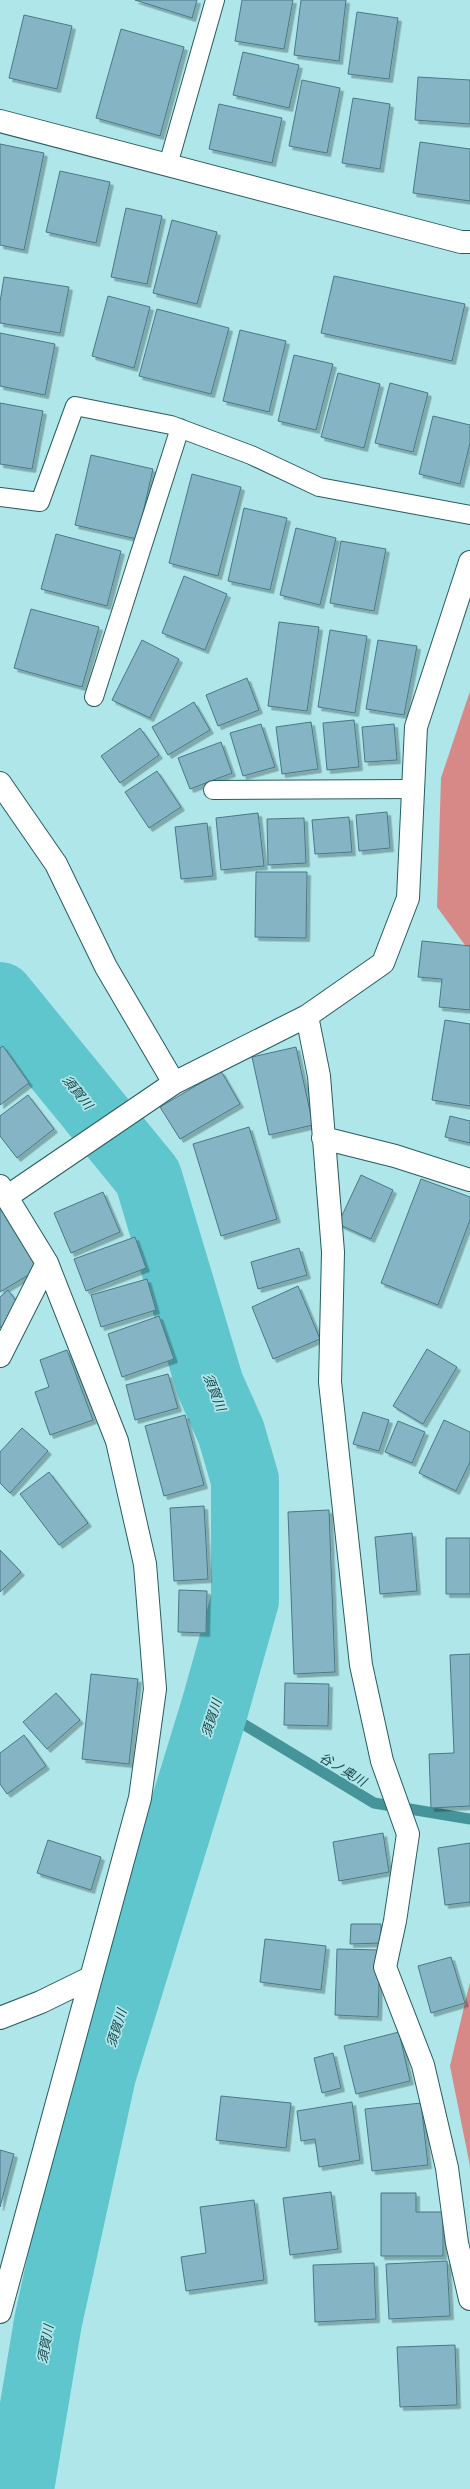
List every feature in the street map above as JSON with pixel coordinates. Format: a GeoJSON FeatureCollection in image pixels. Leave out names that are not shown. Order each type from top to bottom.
{"type":"FeatureCollection","features":[{"type":"Feature","properties":{"kind":"street"},"geometry":{"type":"LineString","coordinates":[[0,121],[461,242],[470,242]]}},
{"type":"Feature","properties":{"kind":"street"},"geometry":{"type":"LineString","coordinates":[[0,2312],[140,1798],[155,1689],[145,1564],[117,1440],[47,1263],[4,1191],[67,1154],[174,1083],[307,1016],[383,963],[408,898],[416,727],[470,562]]}},
{"type":"Feature","properties":{"kind":"street"},"geometry":{"type":"LineString","coordinates":[[0,783],[56,864],[106,967],[174,1083]]}},
{"type":"Feature","properties":{"kind":"street"},"geometry":{"type":"LineString","coordinates":[[307,1016],[319,1076],[333,1252],[330,1382],[360,1665],[382,1761],[408,1834],[396,1921],[385,1967],[423,2065],[447,2168],[458,2243],[470,2299]]}},
{"type":"Feature","properties":{"kind":"street"},"geometry":{"type":"LineString","coordinates":[[323,1138],[395,1156],[470,1180]]}},
{"type":"Feature","properties":{"kind":"street"},"geometry":{"type":"LineString","coordinates":[[0,1356],[47,1263]]}},
{"type":"Feature","properties":{"kind":"street"},"geometry":{"type":"LineString","coordinates":[[0,2018],[41,2002],[90,1978]]}},
{"type":"Feature","properties":{"kind":"lane"},"geometry":{"type":"LineString","coordinates":[[168,165],[215,0]]}},
{"type":"Feature","properties":{"kind":"lane"},"geometry":{"type":"LineString","coordinates":[[0,497],[40,502],[75,406],[180,428],[251,455],[319,487],[470,515]]}},
{"type":"Feature","properties":{"kind":"lane"},"geometry":{"type":"LineString","coordinates":[[94,697],[180,428]]}},
{"type":"Feature","properties":{"kind":"lane"},"geometry":{"type":"LineString","coordinates":[[213,790],[414,789]]}},
{"type":"Feature","properties":{"kind":"shaded area"},"geometry":{"type":"Polygon","coordinates":[[[470,691],[470,952],[437,907],[441,778],[470,691]]]}},
{"type":"Feature","properties":{"kind":"shaded area"},"geometry":{"type":"Polygon","coordinates":[[[470,1982],[470,2166],[450,2066],[470,1982]]]}},
{"type":"Feature","properties":{"kind":"building"},"geometry":{"type":"Polygon","coordinates":[[[135,0],[197,0],[192,18],[135,0]]]}},
{"type":"Feature","properties":{"kind":"building"},"geometry":{"type":"Polygon","coordinates":[[[242,0],[293,0],[284,49],[235,41],[242,0]]]}},
{"type":"Feature","properties":{"kind":"building"},"geometry":{"type":"Polygon","coordinates":[[[301,0],[346,0],[339,61],[294,55],[301,0]]]}},
{"type":"Feature","properties":{"kind":"building"},"geometry":{"type":"Polygon","coordinates":[[[357,12],[398,18],[389,79],[348,74],[357,12]]]}},
{"type":"Feature","properties":{"kind":"building"},"geometry":{"type":"Polygon","coordinates":[[[24,15],[72,26],[57,89],[9,78],[24,15]]]}},
{"type":"Feature","properties":{"kind":"building"},"geometry":{"type":"Polygon","coordinates":[[[121,29],[184,47],[160,136],[96,118],[121,29]]]}},
{"type":"Feature","properties":{"kind":"building"},"geometry":{"type":"Polygon","coordinates":[[[243,52],[299,65],[289,108],[233,95],[243,52]]]}},
{"type":"Feature","properties":{"kind":"building"},"geometry":{"type":"Polygon","coordinates":[[[418,77],[470,80],[470,124],[415,120],[418,77]]]}},
{"type":"Feature","properties":{"kind":"building"},"geometry":{"type":"Polygon","coordinates":[[[302,80],[340,88],[327,153],[289,146],[302,80]]]}},
{"type":"Feature","properties":{"kind":"building"},"geometry":{"type":"Polygon","coordinates":[[[353,98],[390,104],[380,169],[342,163],[353,98]]]}},
{"type":"Feature","properties":{"kind":"building"},"geometry":{"type":"Polygon","coordinates":[[[219,104],[282,118],[272,163],[209,149],[219,104]]]}},
{"type":"Feature","properties":{"kind":"building"},"geometry":{"type":"Polygon","coordinates":[[[420,142],[470,149],[470,201],[413,193],[420,142]]]}},
{"type":"Feature","properties":{"kind":"building"},"geometry":{"type":"Polygon","coordinates":[[[0,144],[44,153],[24,250],[0,245],[0,144]]]}},
{"type":"Feature","properties":{"kind":"building"},"geometry":{"type":"Polygon","coordinates":[[[60,171],[110,182],[96,243],[46,232],[60,171]]]}},
{"type":"Feature","properties":{"kind":"building"},"geometry":{"type":"Polygon","coordinates":[[[126,208],[162,216],[147,284],[111,277],[126,208]]]}},
{"type":"Feature","properties":{"kind":"building"},"geometry":{"type":"Polygon","coordinates":[[[172,220],[217,232],[197,304],[153,293],[172,220]]]}},
{"type":"Feature","properties":{"kind":"building"},"geometry":{"type":"Polygon","coordinates":[[[334,276],[465,304],[452,361],[321,333],[334,276]]]}},
{"type":"Feature","properties":{"kind":"building"},"geometry":{"type":"Polygon","coordinates":[[[4,277],[69,287],[60,333],[0,323],[0,302],[4,277]]]}},
{"type":"Feature","properties":{"kind":"building"},"geometry":{"type":"Polygon","coordinates":[[[108,296],[150,307],[134,368],[92,356],[108,296]]]}},
{"type":"Feature","properties":{"kind":"building"},"geometry":{"type":"Polygon","coordinates":[[[157,309],[229,328],[211,394],[139,376],[157,309]]]}},
{"type":"Feature","properties":{"kind":"building"},"geometry":{"type":"Polygon","coordinates":[[[240,330],[286,341],[269,412],[223,401],[240,330]]]}},
{"type":"Feature","properties":{"kind":"building"},"geometry":{"type":"Polygon","coordinates":[[[0,333],[55,344],[45,395],[0,386],[0,333]]]}},
{"type":"Feature","properties":{"kind":"building"},"geometry":{"type":"Polygon","coordinates":[[[294,355],[333,364],[316,430],[278,421],[294,355]]]}},
{"type":"Feature","properties":{"kind":"building"},"geometry":{"type":"Polygon","coordinates":[[[338,373],[380,384],[364,448],[321,437],[338,373]]]}},
{"type":"Feature","properties":{"kind":"building"},"geometry":{"type":"Polygon","coordinates":[[[390,383],[428,393],[413,452],[375,443],[390,383]]]}},
{"type":"Feature","properties":{"kind":"building"},"geometry":{"type":"Polygon","coordinates":[[[0,403],[43,411],[32,469],[0,464],[0,403]]]}},
{"type":"Feature","properties":{"kind":"building"},"geometry":{"type":"Polygon","coordinates":[[[433,416],[470,425],[470,443],[460,484],[419,474],[433,416]]]}},
{"type":"Feature","properties":{"kind":"building"},"geometry":{"type":"Polygon","coordinates":[[[91,455],[153,469],[137,539],[75,525],[91,455]]]}},
{"type":"Feature","properties":{"kind":"building"},"geometry":{"type":"Polygon","coordinates":[[[192,474],[241,487],[218,576],[169,563],[192,474]]]}},
{"type":"Feature","properties":{"kind":"building"},"geometry":{"type":"Polygon","coordinates":[[[244,508],[287,518],[270,590],[228,581],[244,508]]]}},
{"type":"Feature","properties":{"kind":"building"},"geometry":{"type":"Polygon","coordinates":[[[296,528],[336,538],[320,605],[280,595],[296,528]]]}},
{"type":"Feature","properties":{"kind":"building"},"geometry":{"type":"Polygon","coordinates":[[[56,534],[121,551],[107,606],[41,589],[56,534]]]}},
{"type":"Feature","properties":{"kind":"building"},"geometry":{"type":"Polygon","coordinates":[[[341,541],[386,549],[374,611],[330,603],[341,541]]]}},
{"type":"Feature","properties":{"kind":"building"},"geometry":{"type":"Polygon","coordinates":[[[184,576],[227,594],[205,650],[162,633],[184,576]]]}},
{"type":"Feature","properties":{"kind":"building"},"geometry":{"type":"Polygon","coordinates":[[[31,609],[99,627],[82,687],[14,668],[31,609]]]}},
{"type":"Feature","properties":{"kind":"building"},"geometry":{"type":"Polygon","coordinates":[[[279,622],[319,627],[307,711],[268,706],[279,622]]]}},
{"type":"Feature","properties":{"kind":"building"},"geometry":{"type":"Polygon","coordinates":[[[330,630],[367,636],[355,713],[318,707],[330,630]]]}},
{"type":"Feature","properties":{"kind":"building"},"geometry":{"type":"Polygon","coordinates":[[[142,640],[179,659],[150,718],[112,700],[142,640]]]}},
{"type":"Feature","properties":{"kind":"building"},"geometry":{"type":"Polygon","coordinates":[[[378,640],[417,646],[404,715],[366,709],[378,640]]]}},
{"type":"Feature","properties":{"kind":"building"},"geometry":{"type":"Polygon","coordinates":[[[247,678],[259,710],[218,726],[206,695],[247,678]]]}},
{"type":"Feature","properties":{"kind":"building"},"geometry":{"type":"Polygon","coordinates":[[[194,702],[210,730],[168,755],[152,727],[194,702]]]}},
{"type":"Feature","properties":{"kind":"building"},"geometry":{"type":"Polygon","coordinates":[[[354,720],[359,767],[327,770],[323,723],[354,720]]]}},
{"type":"Feature","properties":{"kind":"building"},"geometry":{"type":"Polygon","coordinates":[[[311,722],[318,769],[282,774],[276,727],[311,722]]]}},
{"type":"Feature","properties":{"kind":"building"},"geometry":{"type":"Polygon","coordinates":[[[261,724],[275,767],[243,776],[230,733],[261,724]]]}},
{"type":"Feature","properties":{"kind":"building"},"geometry":{"type":"Polygon","coordinates":[[[394,724],[397,760],[365,762],[362,727],[394,724]]]}},
{"type":"Feature","properties":{"kind":"building"},"geometry":{"type":"Polygon","coordinates":[[[140,728],[159,755],[120,783],[101,756],[140,728]]]}},
{"type":"Feature","properties":{"kind":"building"},"geometry":{"type":"Polygon","coordinates":[[[221,742],[232,773],[190,789],[178,758],[221,742]]]}},
{"type":"Feature","properties":{"kind":"building"},"geometry":{"type":"Polygon","coordinates":[[[157,771],[181,807],[149,828],[125,792],[157,771]]]}},
{"type":"Feature","properties":{"kind":"building"},"geometry":{"type":"Polygon","coordinates":[[[387,812],[390,848],[359,851],[356,815],[387,812]]]}},
{"type":"Feature","properties":{"kind":"building"},"geometry":{"type":"Polygon","coordinates":[[[258,813],[264,866],[221,870],[216,818],[258,813]]]}},
{"type":"Feature","properties":{"kind":"building"},"geometry":{"type":"Polygon","coordinates":[[[349,817],[352,852],[315,854],[312,820],[349,817]]]}},
{"type":"Feature","properties":{"kind":"building"},"geometry":{"type":"Polygon","coordinates":[[[304,818],[306,863],[268,865],[267,819],[304,818]]]}},
{"type":"Feature","properties":{"kind":"building"},"geometry":{"type":"Polygon","coordinates":[[[207,823],[213,876],[181,879],[175,827],[207,823]]]}},
{"type":"Feature","properties":{"kind":"building"},"geometry":{"type":"Polygon","coordinates":[[[256,872],[307,872],[306,938],[255,937],[256,872]]]}},
{"type":"Feature","properties":{"kind":"building"},"geometry":{"type":"Polygon","coordinates":[[[422,941],[470,946],[470,1010],[439,1007],[442,979],[418,977],[422,941]]]}},
{"type":"Feature","properties":{"kind":"building"},"geometry":{"type":"Polygon","coordinates":[[[445,1020],[470,1024],[470,1106],[432,1100],[445,1020]]]}},
{"type":"Feature","properties":{"kind":"building"},"geometry":{"type":"Polygon","coordinates":[[[3,1046],[29,1083],[0,1105],[0,1048],[3,1046]]]}},
{"type":"Feature","properties":{"kind":"building"},"geometry":{"type":"Polygon","coordinates":[[[296,1047],[313,1125],[269,1135],[252,1057],[296,1047]]]}},
{"type":"Feature","properties":{"kind":"building"},"geometry":{"type":"Polygon","coordinates":[[[221,1071],[240,1104],[180,1139],[160,1107],[221,1071]]]}},
{"type":"Feature","properties":{"kind":"building"},"geometry":{"type":"Polygon","coordinates":[[[28,1095],[54,1129],[17,1158],[0,1136],[0,1116],[28,1095]]]}},
{"type":"Feature","properties":{"kind":"building"},"geometry":{"type":"Polygon","coordinates":[[[450,1116],[470,1121],[470,1143],[445,1137],[450,1116]]]}},
{"type":"Feature","properties":{"kind":"building"},"geometry":{"type":"Polygon","coordinates":[[[249,1127],[277,1219],[221,1236],[193,1144],[249,1127]]]}},
{"type":"Feature","properties":{"kind":"building"},"geometry":{"type":"Polygon","coordinates":[[[361,1175],[393,1190],[371,1239],[338,1224],[361,1175]]]}},
{"type":"Feature","properties":{"kind":"building"},"geometry":{"type":"Polygon","coordinates":[[[421,1179],[470,1197],[470,1220],[438,1305],[381,1283],[421,1179]]]}},
{"type":"Feature","properties":{"kind":"building"},"geometry":{"type":"Polygon","coordinates":[[[103,1192],[120,1232],[71,1253],[54,1213],[103,1192]]]}},
{"type":"Feature","properties":{"kind":"building"},"geometry":{"type":"Polygon","coordinates":[[[0,1202],[40,1268],[0,1292],[0,1202]]]}},
{"type":"Feature","properties":{"kind":"building"},"geometry":{"type":"Polygon","coordinates":[[[135,1237],[146,1268],[86,1291],[74,1259],[135,1237]]]}},
{"type":"Feature","properties":{"kind":"building"},"geometry":{"type":"Polygon","coordinates":[[[299,1248],[307,1275],[258,1289],[251,1262],[299,1248]]]}},
{"type":"Feature","properties":{"kind":"building"},"geometry":{"type":"Polygon","coordinates":[[[147,1279],[156,1310],[101,1327],[91,1295],[147,1279]]]}},
{"type":"Feature","properties":{"kind":"building"},"geometry":{"type":"Polygon","coordinates":[[[298,1286],[320,1339],[273,1359],[252,1307],[298,1286]]]}},
{"type":"Feature","properties":{"kind":"building"},"geometry":{"type":"Polygon","coordinates":[[[8,1290],[23,1310],[0,1328],[0,1297],[8,1290]]]}},
{"type":"Feature","properties":{"kind":"building"},"geometry":{"type":"Polygon","coordinates":[[[159,1316],[174,1359],[122,1377],[108,1334],[159,1316]]]}},
{"type":"Feature","properties":{"kind":"building"},"geometry":{"type":"Polygon","coordinates":[[[427,1349],[457,1367],[423,1424],[393,1406],[427,1349]]]}},
{"type":"Feature","properties":{"kind":"building"},"geometry":{"type":"Polygon","coordinates":[[[67,1350],[93,1420],[50,1435],[35,1392],[49,1387],[40,1360],[67,1350]]]}},
{"type":"Feature","properties":{"kind":"building"},"geometry":{"type":"Polygon","coordinates":[[[168,1374],[178,1408],[135,1420],[126,1385],[168,1374]]]}},
{"type":"Feature","properties":{"kind":"building"},"geometry":{"type":"Polygon","coordinates":[[[363,1412],[389,1420],[379,1451],[353,1444],[363,1412]]]}},
{"type":"Feature","properties":{"kind":"building"},"geometry":{"type":"Polygon","coordinates":[[[185,1415],[204,1485],[164,1496],[145,1426],[185,1415]]]}},
{"type":"Feature","properties":{"kind":"building"},"geometry":{"type":"Polygon","coordinates":[[[444,1420],[470,1432],[470,1462],[456,1491],[419,1473],[444,1420]]]}},
{"type":"Feature","properties":{"kind":"building"},"geometry":{"type":"Polygon","coordinates":[[[398,1421],[425,1432],[412,1463],[385,1452],[398,1421]]]}},
{"type":"Feature","properties":{"kind":"building"},"geometry":{"type":"Polygon","coordinates":[[[22,1428],[48,1451],[10,1493],[0,1483],[0,1452],[22,1428]]]}},
{"type":"Feature","properties":{"kind":"building"},"geometry":{"type":"Polygon","coordinates":[[[49,1472],[88,1523],[59,1545],[20,1494],[49,1472]]]}},
{"type":"Feature","properties":{"kind":"building"},"geometry":{"type":"Polygon","coordinates":[[[204,1506],[208,1579],[174,1581],[170,1508],[204,1506]]]}},
{"type":"Feature","properties":{"kind":"building"},"geometry":{"type":"Polygon","coordinates":[[[329,1510],[335,1672],[294,1674],[288,1512],[329,1510]]]}},
{"type":"Feature","properties":{"kind":"building"},"geometry":{"type":"Polygon","coordinates":[[[412,1533],[417,1591],[380,1594],[375,1537],[412,1533]]]}},
{"type":"Feature","properties":{"kind":"building"},"geometry":{"type":"Polygon","coordinates":[[[446,1538],[470,1538],[470,1594],[446,1594],[446,1538]]]}},
{"type":"Feature","properties":{"kind":"building"},"geometry":{"type":"Polygon","coordinates":[[[0,1550],[21,1572],[0,1592],[0,1550]]]}},
{"type":"Feature","properties":{"kind":"building"},"geometry":{"type":"Polygon","coordinates":[[[179,1590],[207,1591],[206,1633],[178,1632],[179,1590]]]}},
{"type":"Feature","properties":{"kind":"building"},"geometry":{"type":"Polygon","coordinates":[[[470,1654],[470,1806],[431,1808],[429,1754],[454,1753],[450,1655],[470,1654]]]}},
{"type":"Feature","properties":{"kind":"building"},"geometry":{"type":"Polygon","coordinates":[[[91,1674],[138,1679],[129,1764],[82,1759],[91,1674]]]}},
{"type":"Feature","properties":{"kind":"building"},"geometry":{"type":"Polygon","coordinates":[[[285,1683],[329,1684],[328,1726],[284,1725],[285,1683]]]}},
{"type":"Feature","properties":{"kind":"building"},"geometry":{"type":"Polygon","coordinates":[[[56,1693],[80,1720],[47,1749],[23,1722],[56,1693]]]}},
{"type":"Feature","properties":{"kind":"building"},"geometry":{"type":"Polygon","coordinates":[[[24,1735],[46,1766],[7,1794],[0,1784],[0,1753],[24,1735]]]}},
{"type":"Feature","properties":{"kind":"building"},"geometry":{"type":"Polygon","coordinates":[[[383,1833],[389,1872],[339,1881],[333,1842],[383,1833]]]}},
{"type":"Feature","properties":{"kind":"building"},"geometry":{"type":"Polygon","coordinates":[[[48,1840],[101,1857],[91,1890],[37,1873],[48,1840]]]}},
{"type":"Feature","properties":{"kind":"building"},"geometry":{"type":"Polygon","coordinates":[[[470,1843],[470,1902],[445,1905],[438,1848],[470,1843]]]}},
{"type":"Feature","properties":{"kind":"building"},"geometry":{"type":"Polygon","coordinates":[[[351,1924],[381,1924],[381,1943],[350,1944],[351,1924]]]}},
{"type":"Feature","properties":{"kind":"building"},"geometry":{"type":"Polygon","coordinates":[[[265,1939],[326,1946],[321,1990],[260,1982],[265,1939]]]}},
{"type":"Feature","properties":{"kind":"building"},"geometry":{"type":"Polygon","coordinates":[[[337,1949],[380,1950],[378,2017],[335,2015],[337,1949]]]}},
{"type":"Feature","properties":{"kind":"building"},"geometry":{"type":"Polygon","coordinates":[[[451,1957],[465,2003],[431,2013],[418,1966],[451,1957]]]}},
{"type":"Feature","properties":{"kind":"building"},"geometry":{"type":"Polygon","coordinates":[[[399,2032],[410,2081],[356,2094],[344,2046],[399,2032]]]}},
{"type":"Feature","properties":{"kind":"building"},"geometry":{"type":"Polygon","coordinates":[[[333,2053],[341,2088],[322,2093],[314,2058],[333,2053]]]}},
{"type":"Feature","properties":{"kind":"building"},"geometry":{"type":"Polygon","coordinates":[[[221,2096],[291,2103],[286,2148],[216,2140],[221,2096]]]}},
{"type":"Feature","properties":{"kind":"building"},"geometry":{"type":"Polygon","coordinates":[[[352,2102],[360,2160],[319,2167],[315,2139],[301,2141],[297,2111],[352,2102]]]}},
{"type":"Feature","properties":{"kind":"building"},"geometry":{"type":"Polygon","coordinates":[[[421,2103],[428,2165],[372,2171],[365,2109],[421,2103]]]}},
{"type":"Feature","properties":{"kind":"building"},"geometry":{"type":"Polygon","coordinates":[[[0,2150],[14,2154],[0,2207],[0,2150]]]}},
{"type":"Feature","properties":{"kind":"building"},"geometry":{"type":"Polygon","coordinates":[[[331,2192],[338,2249],[290,2255],[283,2198],[331,2192]]]}},
{"type":"Feature","properties":{"kind":"building"},"geometry":{"type":"Polygon","coordinates":[[[381,2193],[416,2193],[416,2212],[443,2212],[443,2256],[381,2256],[381,2193]]]}},
{"type":"Feature","properties":{"kind":"building"},"geometry":{"type":"Polygon","coordinates":[[[254,2200],[264,2280],[186,2291],[181,2257],[206,2253],[200,2207],[254,2200]]]}},
{"type":"Feature","properties":{"kind":"building"},"geometry":{"type":"Polygon","coordinates":[[[447,2261],[450,2316],[389,2319],[386,2264],[447,2261]]]}},
{"type":"Feature","properties":{"kind":"building"},"geometry":{"type":"Polygon","coordinates":[[[374,2263],[376,2319],[315,2322],[313,2265],[374,2263]]]}},
{"type":"Feature","properties":{"kind":"building"},"geometry":{"type":"Polygon","coordinates":[[[455,2345],[457,2405],[400,2407],[397,2347],[455,2345]]]}},
{"type":"Feature","properties":{"kind":"waterway","name":"須賀川"},"geometry":{"type":"LineString","coordinates":[[0,996],[148,1177],[210,1385],[231,1432],[245,1480],[245,1600],[215,1707],[102,2075],[48,2322],[20,2489]]}},
{"type":"Feature","properties":{"kind":"waterway","name":"谷ノ奥川"},"geometry":{"type":"LineString","coordinates":[[215,1707],[374,1803],[470,1819]]}}]}
